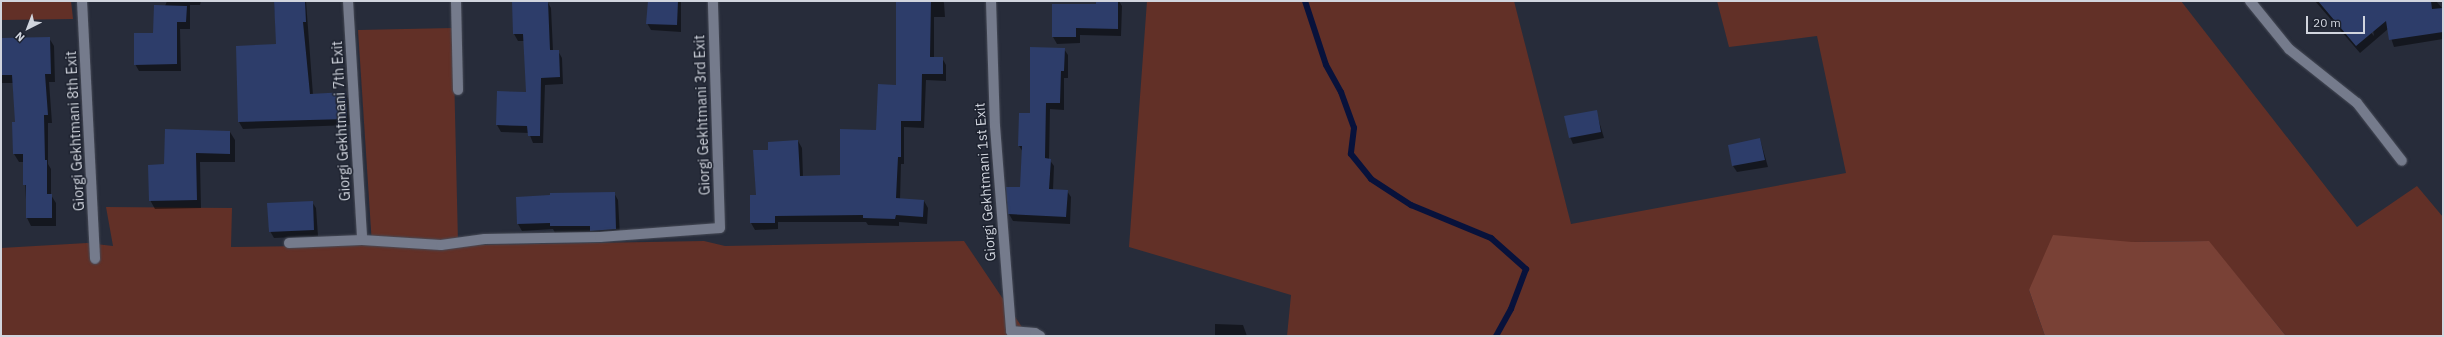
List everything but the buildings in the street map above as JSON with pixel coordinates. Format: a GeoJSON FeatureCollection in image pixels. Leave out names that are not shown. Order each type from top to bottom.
{"type":"FeatureCollection","features":[{"type":"Feature","properties":{"kind":"street","name":"Giorgi Gekhtmani 8th Exit"},"geometry":{"type":"LineString","coordinates":[[82,1],[96,259]]}},
{"type":"Feature","properties":{"kind":"street","name":"Giorgi Gekhtmani 7th Exit"},"geometry":{"type":"LineString","coordinates":[[348,1],[362,240]]}},
{"type":"Feature","properties":{"kind":"street"},"geometry":{"type":"LineString","coordinates":[[456,1],[458,90]]}},
{"type":"Feature","properties":{"kind":"street","name":"Giorgi Gekhtmani 3rd Exit"},"geometry":{"type":"LineString","coordinates":[[362,240],[441,245],[485,239],[600,237],[720,228],[713,1]]}},
{"type":"Feature","properties":{"kind":"street","name":"Giorgi Gekhtmani 1st Exit"},"geometry":{"type":"LineString","coordinates":[[991,1],[995,126],[1010,331],[1035,333],[1040,336]]}},
{"type":"Feature","properties":{"kind":"street"},"geometry":{"type":"LineString","coordinates":[[2250,1],[2289,50],[2356,103],[2402,161]]}},
{"type":"Feature","properties":{"kind":"street"},"geometry":{"type":"LineString","coordinates":[[289,243],[362,240]]}},
{"type":"Feature","properties":{"kind":"shaded area"},"geometry":{"type":"Polygon","coordinates":[[[1,1],[71,1],[73,19],[1,20],[1,1]]]}},
{"type":"Feature","properties":{"kind":"shaded area"},"geometry":{"type":"Polygon","coordinates":[[[1147,1],[1514,1],[1571,224],[1846,173],[1817,36],[1729,47],[1717,1],[2181,1],[2357,227],[2417,186],[2443,217],[2443,336],[2286,336],[2208,241],[2132,242],[2029,290],[2045,336],[1287,336],[1291,295],[1129,247],[1147,1]]]}},
{"type":"Feature","properties":{"kind":"shaded area"},"geometry":{"type":"Polygon","coordinates":[[[453,28],[458,243],[473,245],[704,241],[725,246],[964,241],[1028,336],[1,336],[1,248],[87,243],[113,246],[106,207],[232,208],[231,247],[372,245],[358,30],[453,28]]]}},
{"type":"Feature","properties":{"kind":"shaded area"},"geometry":{"type":"Polygon","coordinates":[[[2053,235],[2132,242],[2209,241],[2286,336],[2045,336],[2029,290],[2053,235]]]}},
{"type":"Feature","properties":{"kind":"waterway"},"geometry":{"type":"LineString","coordinates":[[1305,1],[1326,65],[1341,92],[1354,128],[1351,154],[1371,179],[1411,205],[1491,238],[1526,269],[1511,309],[1496,336]]}}]}
